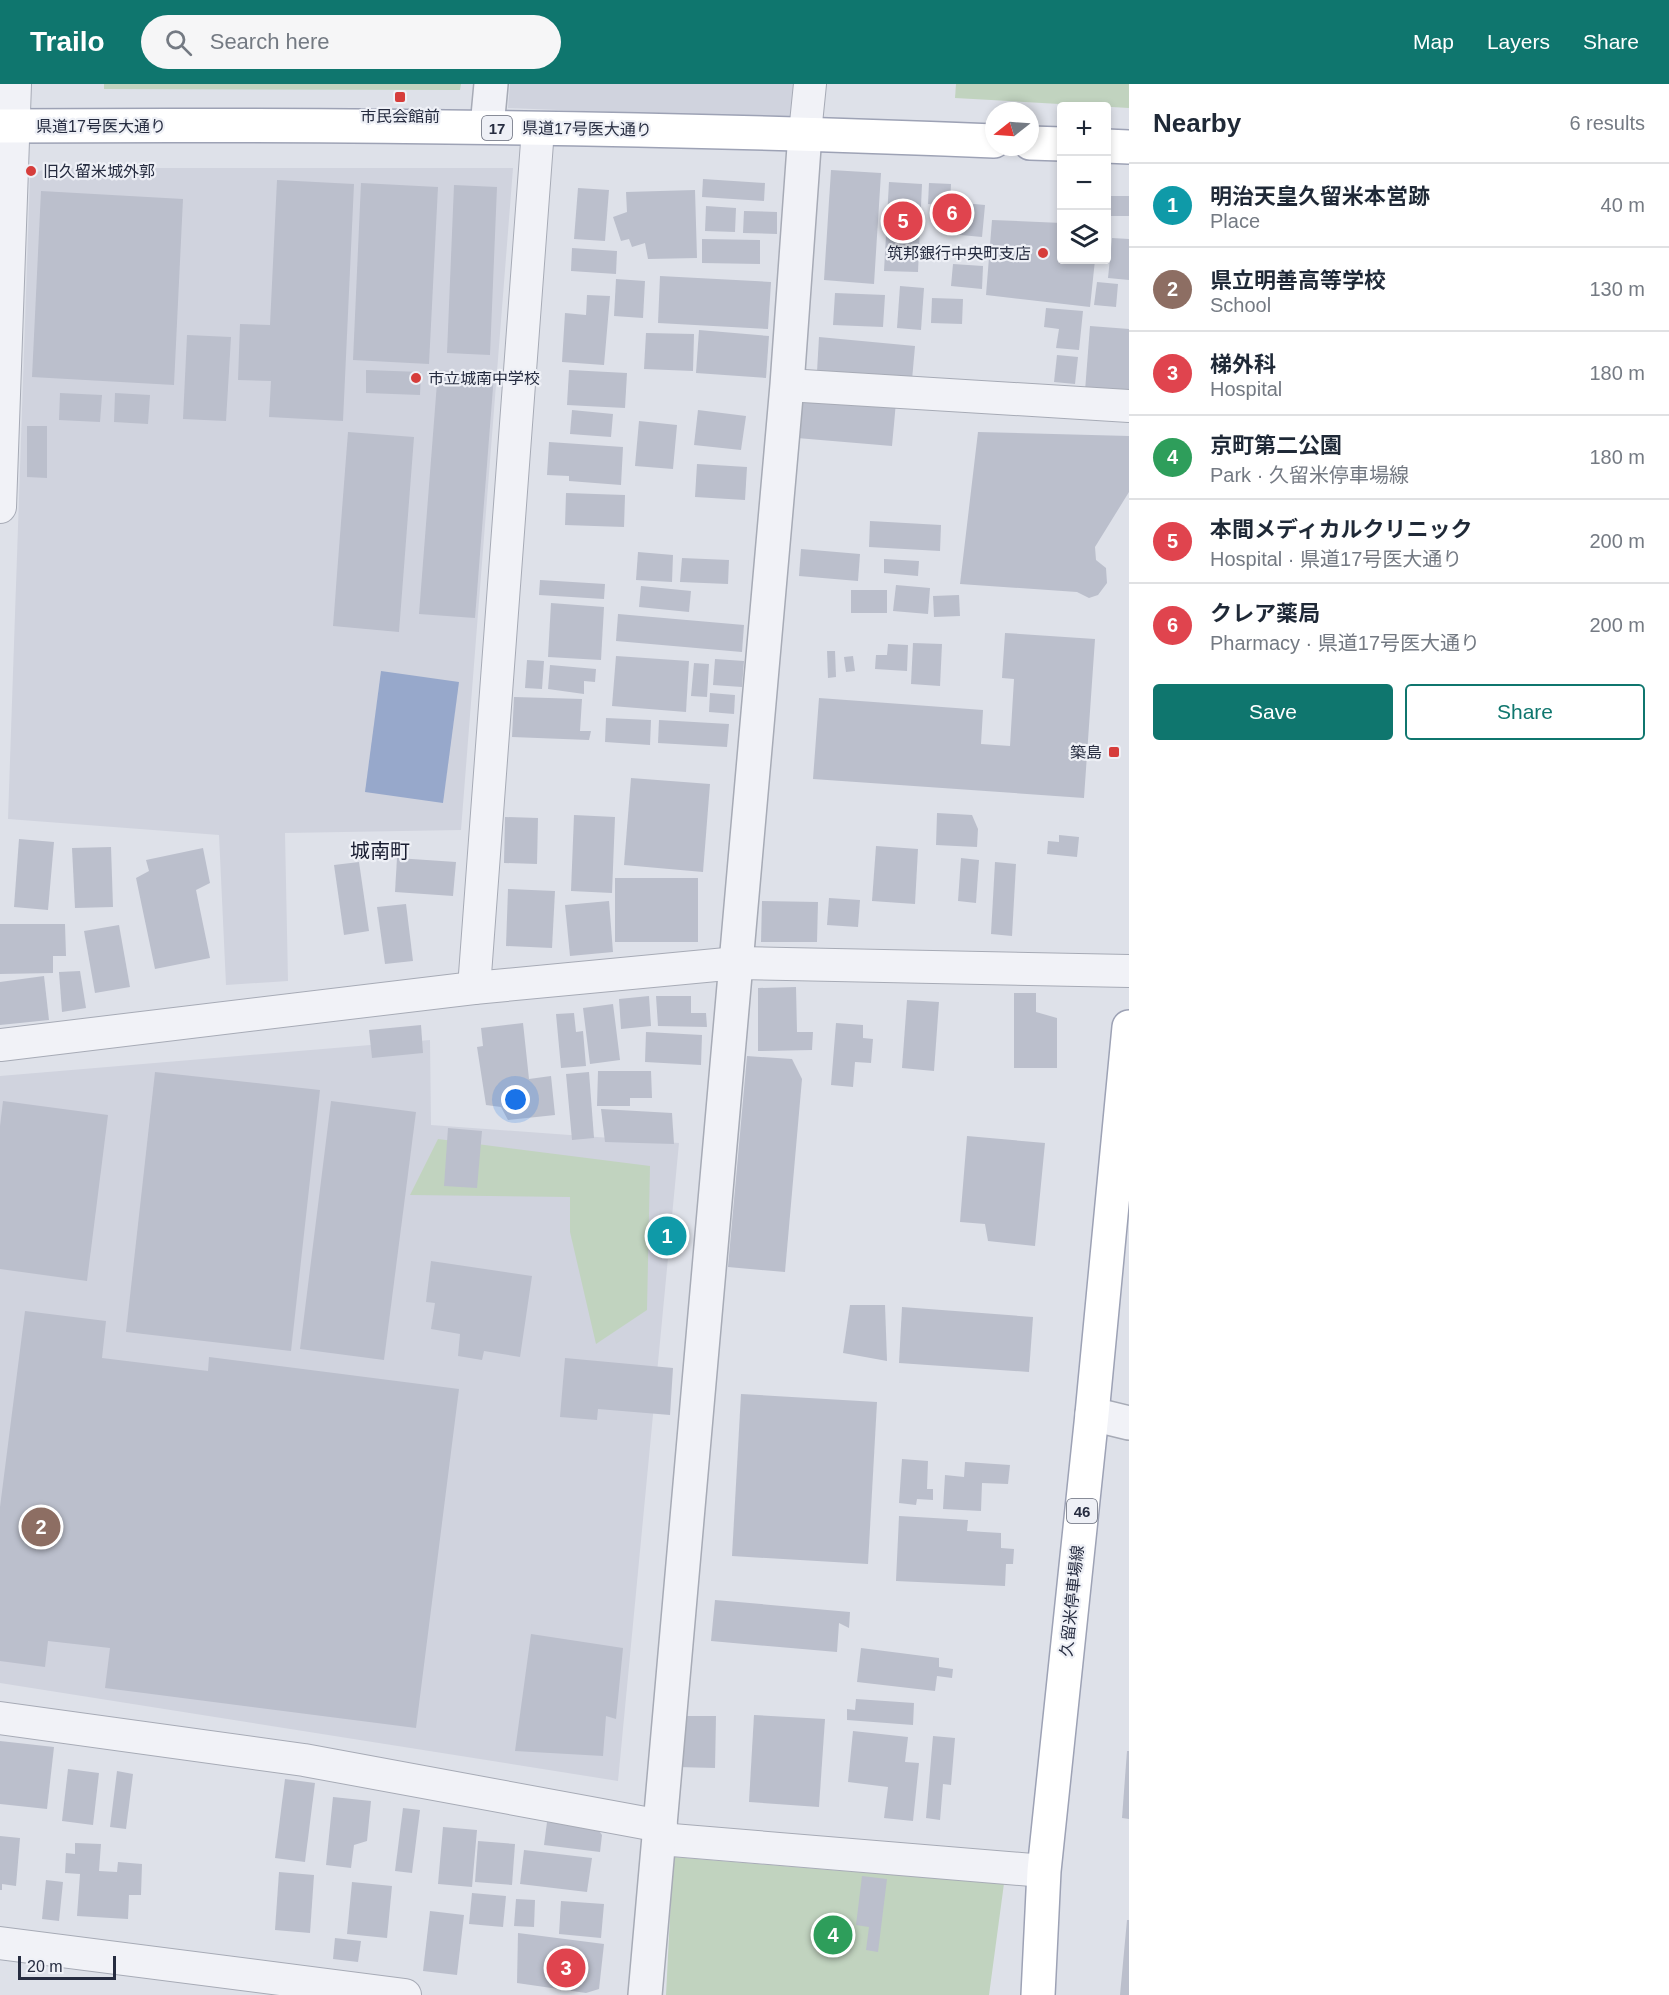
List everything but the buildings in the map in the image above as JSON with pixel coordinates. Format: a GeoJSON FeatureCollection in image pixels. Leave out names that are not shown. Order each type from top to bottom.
{"type":"FeatureCollection","features":[{"type":"Feature","properties":{"kind":"main road","name":"県道17号医大通り"},"geometry":{"type":"LineString","coordinates":[[7,126],[487,127],[805,133],[985,141]]}},
{"type":"Feature","properties":{"kind":"main road"},"geometry":{"type":"LineString","coordinates":[[1039,143],[1057,144]]}},
{"type":"Feature","properties":{"kind":"main road"},"geometry":{"type":"LineString","coordinates":[[1111,146],[1129,147]]}},
{"type":"Feature","properties":{"kind":"main road","name":"久留米停車場線"},"geometry":{"type":"LineString","coordinates":[[1038,1995],[1044,1871],[1092,1414],[1129,1027]]}},
{"type":"Feature","properties":{"kind":"street"},"geometry":{"type":"LineString","coordinates":[[0,507],[7,126],[15,84]]}},
{"type":"Feature","properties":{"kind":"street"},"geometry":{"type":"LineString","coordinates":[[487,127],[491,84]]}},
{"type":"Feature","properties":{"kind":"street"},"geometry":{"type":"LineString","coordinates":[[645,1995],[787,386],[810,84]]}},
{"type":"Feature","properties":{"kind":"street"},"geometry":{"type":"LineString","coordinates":[[474,988],[538,129]]}},
{"type":"Feature","properties":{"kind":"street"},"geometry":{"type":"LineString","coordinates":[[787,386],[1129,406]]}},
{"type":"Feature","properties":{"kind":"street"},"geometry":{"type":"LineString","coordinates":[[0,1045],[474,988],[737,963],[1129,971]]}},
{"type":"Feature","properties":{"kind":"street"},"geometry":{"type":"LineString","coordinates":[[1092,1414],[1129,1423]]}},
{"type":"Feature","properties":{"kind":"street"},"geometry":{"type":"LineString","coordinates":[[0,1718],[304,1760],[660,1832],[1044,1871]]}},
{"type":"Feature","properties":{"kind":"street"},"geometry":{"type":"LineString","coordinates":[[0,1943],[405,1995]]}},
{"type":"Feature","properties":{"kind":"shaded area"},"geometry":{"type":"Polygon","coordinates":[[[510,84],[795,84],[792,119],[508,108],[510,84]]]}},
{"type":"Feature","properties":{"kind":"shaded area"},"geometry":{"type":"Polygon","coordinates":[[[46,168],[513,168],[461,830],[285,833],[288,981],[226,985],[219,835],[8,819],[30,176],[46,168]]]}},
{"type":"Feature","properties":{"kind":"shaded area"},"geometry":{"type":"Polygon","coordinates":[[[430,1040],[431,1125],[679,1143],[618,1781],[0,1683],[0,1076],[430,1040]]]}},
{"type":"Feature","properties":{"kind":"green space"},"geometry":{"type":"Polygon","coordinates":[[[104,84],[461,84],[460,90],[104,89],[104,84]]]}},
{"type":"Feature","properties":{"kind":"green space"},"geometry":{"type":"Polygon","coordinates":[[[956,84],[1129,84],[1129,108],[1111,107],[1111,102],[1057,102],[1057,104],[955,98],[956,84]]]}},
{"type":"Feature","properties":{"kind":"green space"},"geometry":{"type":"Polygon","coordinates":[[[438,1139],[650,1166],[647,1310],[596,1344],[570,1232],[570,1197],[410,1195],[438,1139]]]}},
{"type":"Feature","properties":{"kind":"green space"},"geometry":{"type":"Polygon","coordinates":[[[673,1857],[843,1871],[1005,1876],[989,1995],[666,1995],[673,1857]]]}},
{"type":"Feature","properties":{"kind":"water"},"geometry":{"type":"Polygon","coordinates":[[[381,671],[459,682],[443,803],[365,792],[381,671]]]}},
{"type":"Feature","properties":{"kind":"place","name":"市民会館前"},"geometry":{"type":"Point","coordinates":[400,97]}},
{"type":"Feature","properties":{"kind":"place","name":"旧久留米城外郭"},"geometry":{"type":"Point","coordinates":[31,171]}},
{"type":"Feature","properties":{"kind":"place","name":"クレア薬局"},"geometry":{"type":"Point","coordinates":[952,213]}},
{"type":"Feature","properties":{"kind":"place","name":"本間メディカルクリニック"},"geometry":{"type":"Point","coordinates":[903,221]}},
{"type":"Feature","properties":{"kind":"place","name":"筑邦銀行中央町支店"},"geometry":{"type":"Point","coordinates":[1043,253]}},
{"type":"Feature","properties":{"kind":"place","name":"市立城南中学校"},"geometry":{"type":"Point","coordinates":[416,378]}},
{"type":"Feature","properties":{"kind":"place","name":"築島"},"geometry":{"type":"Point","coordinates":[1114,752]}},
{"type":"Feature","properties":{"kind":"place","name":"明治天皇久留米本営跡"},"geometry":{"type":"Point","coordinates":[667,1236]}},
{"type":"Feature","properties":{"kind":"place","name":"県立明善高等学校"},"geometry":{"type":"Point","coordinates":[41,1527]}},
{"type":"Feature","properties":{"kind":"place","name":"京町第二公園"},"geometry":{"type":"Point","coordinates":[833,1935]}},
{"type":"Feature","properties":{"kind":"place","name":"梯外科"},"geometry":{"type":"Point","coordinates":[566,1968]}},
{"type":"Feature","properties":{"kind":"district","name":"城南町"},"geometry":{"type":"Point","coordinates":[380,851]}}]}
